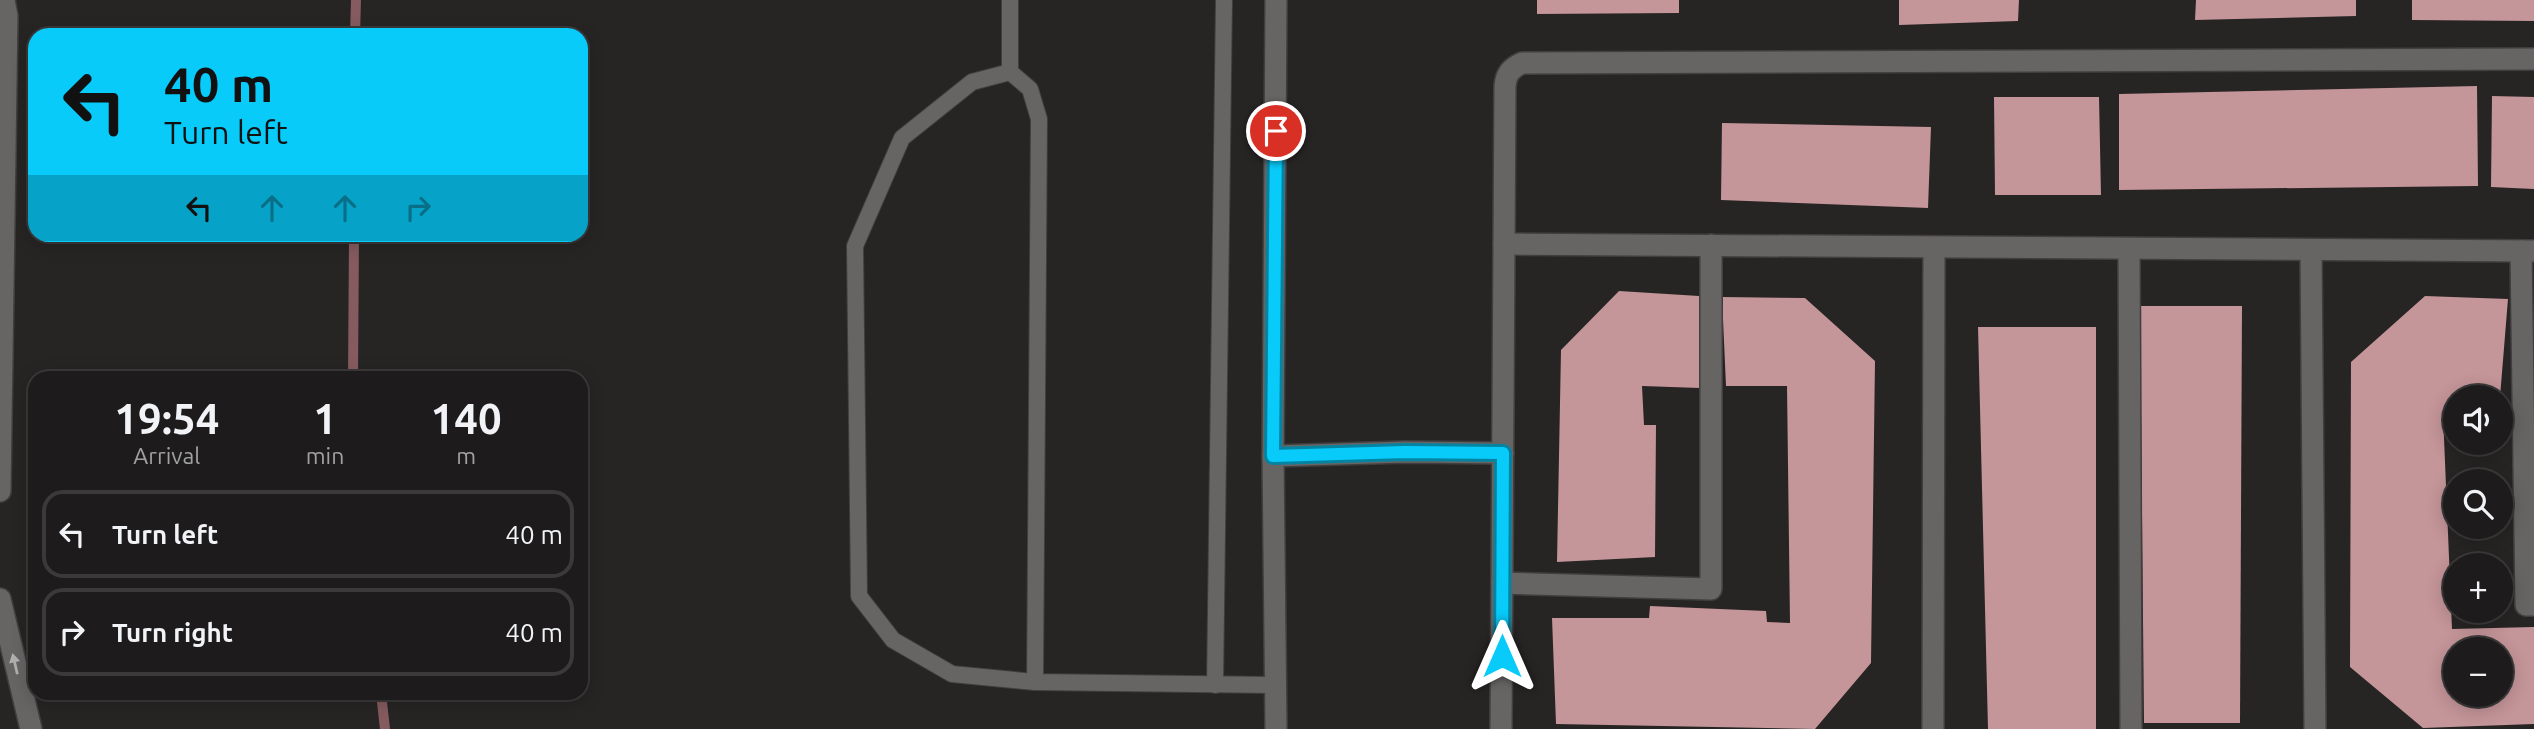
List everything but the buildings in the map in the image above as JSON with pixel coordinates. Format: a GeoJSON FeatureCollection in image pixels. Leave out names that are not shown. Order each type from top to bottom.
{"type":"FeatureCollection","features":[{"type":"Feature","properties":{"kind":"street"},"geometry":{"type":"LineString","coordinates":[[0,491],[7,16],[4,0]]}},
{"type":"Feature","properties":{"kind":"street"},"geometry":{"type":"LineString","coordinates":[[1276,0],[1273,456],[1276,729]]}},
{"type":"Feature","properties":{"kind":"street"},"geometry":{"type":"LineString","coordinates":[[1501,729],[1505,86],[1510,70],[1522,63],[2534,59]]}},
{"type":"Feature","properties":{"kind":"street"},"geometry":{"type":"LineString","coordinates":[[1504,244],[2527,251],[2526,605],[2534,605]]}},
{"type":"Feature","properties":{"kind":"street"},"geometry":{"type":"LineString","coordinates":[[1502,583],[1710,589],[1711,245]]}},
{"type":"Feature","properties":{"kind":"street"},"geometry":{"type":"LineString","coordinates":[[1933,729],[1934,247]]}},
{"type":"Feature","properties":{"kind":"street"},"geometry":{"type":"LineString","coordinates":[[2129,249],[2131,729]]}},
{"type":"Feature","properties":{"kind":"street"},"geometry":{"type":"LineString","coordinates":[[2311,250],[2315,729]]}},
{"type":"Feature","properties":{"kind":"street"},"geometry":{"type":"LineString","coordinates":[[1273,456],[1405,452],[1503,453]]}},
{"type":"Feature","properties":{"kind":"street"},"geometry":{"type":"LineString","coordinates":[[0,599],[31,729]]}},
{"type":"Feature","properties":{"kind":"lane"},"geometry":{"type":"LineString","coordinates":[[1010,0],[1010,72],[1030,89],[1039,119],[1035,682]]}},
{"type":"Feature","properties":{"kind":"lane"},"geometry":{"type":"LineString","coordinates":[[1215,685],[1224,0]]}},
{"type":"Feature","properties":{"kind":"lane"},"geometry":{"type":"LineString","coordinates":[[1010,72],[972,82],[902,138],[855,246],[859,596],[893,640],[952,674],[1035,682],[1276,685]]}},
{"type":"Feature","properties":{"kind":"waterway"},"geometry":{"type":"LineString","coordinates":[[355,28],[356,0]]}},
{"type":"Feature","properties":{"kind":"waterway"},"geometry":{"type":"LineString","coordinates":[[353,371],[354,242]]}},
{"type":"Feature","properties":{"kind":"waterway"},"geometry":{"type":"LineString","coordinates":[[382,700],[385,729]]}},
{"type":"Feature","properties":{"kind":"route"},"geometry":{"type":"LineString","coordinates":[[1276,131],[1273,456],[1405,452],[1503,453],[1502,656]]}}]}
